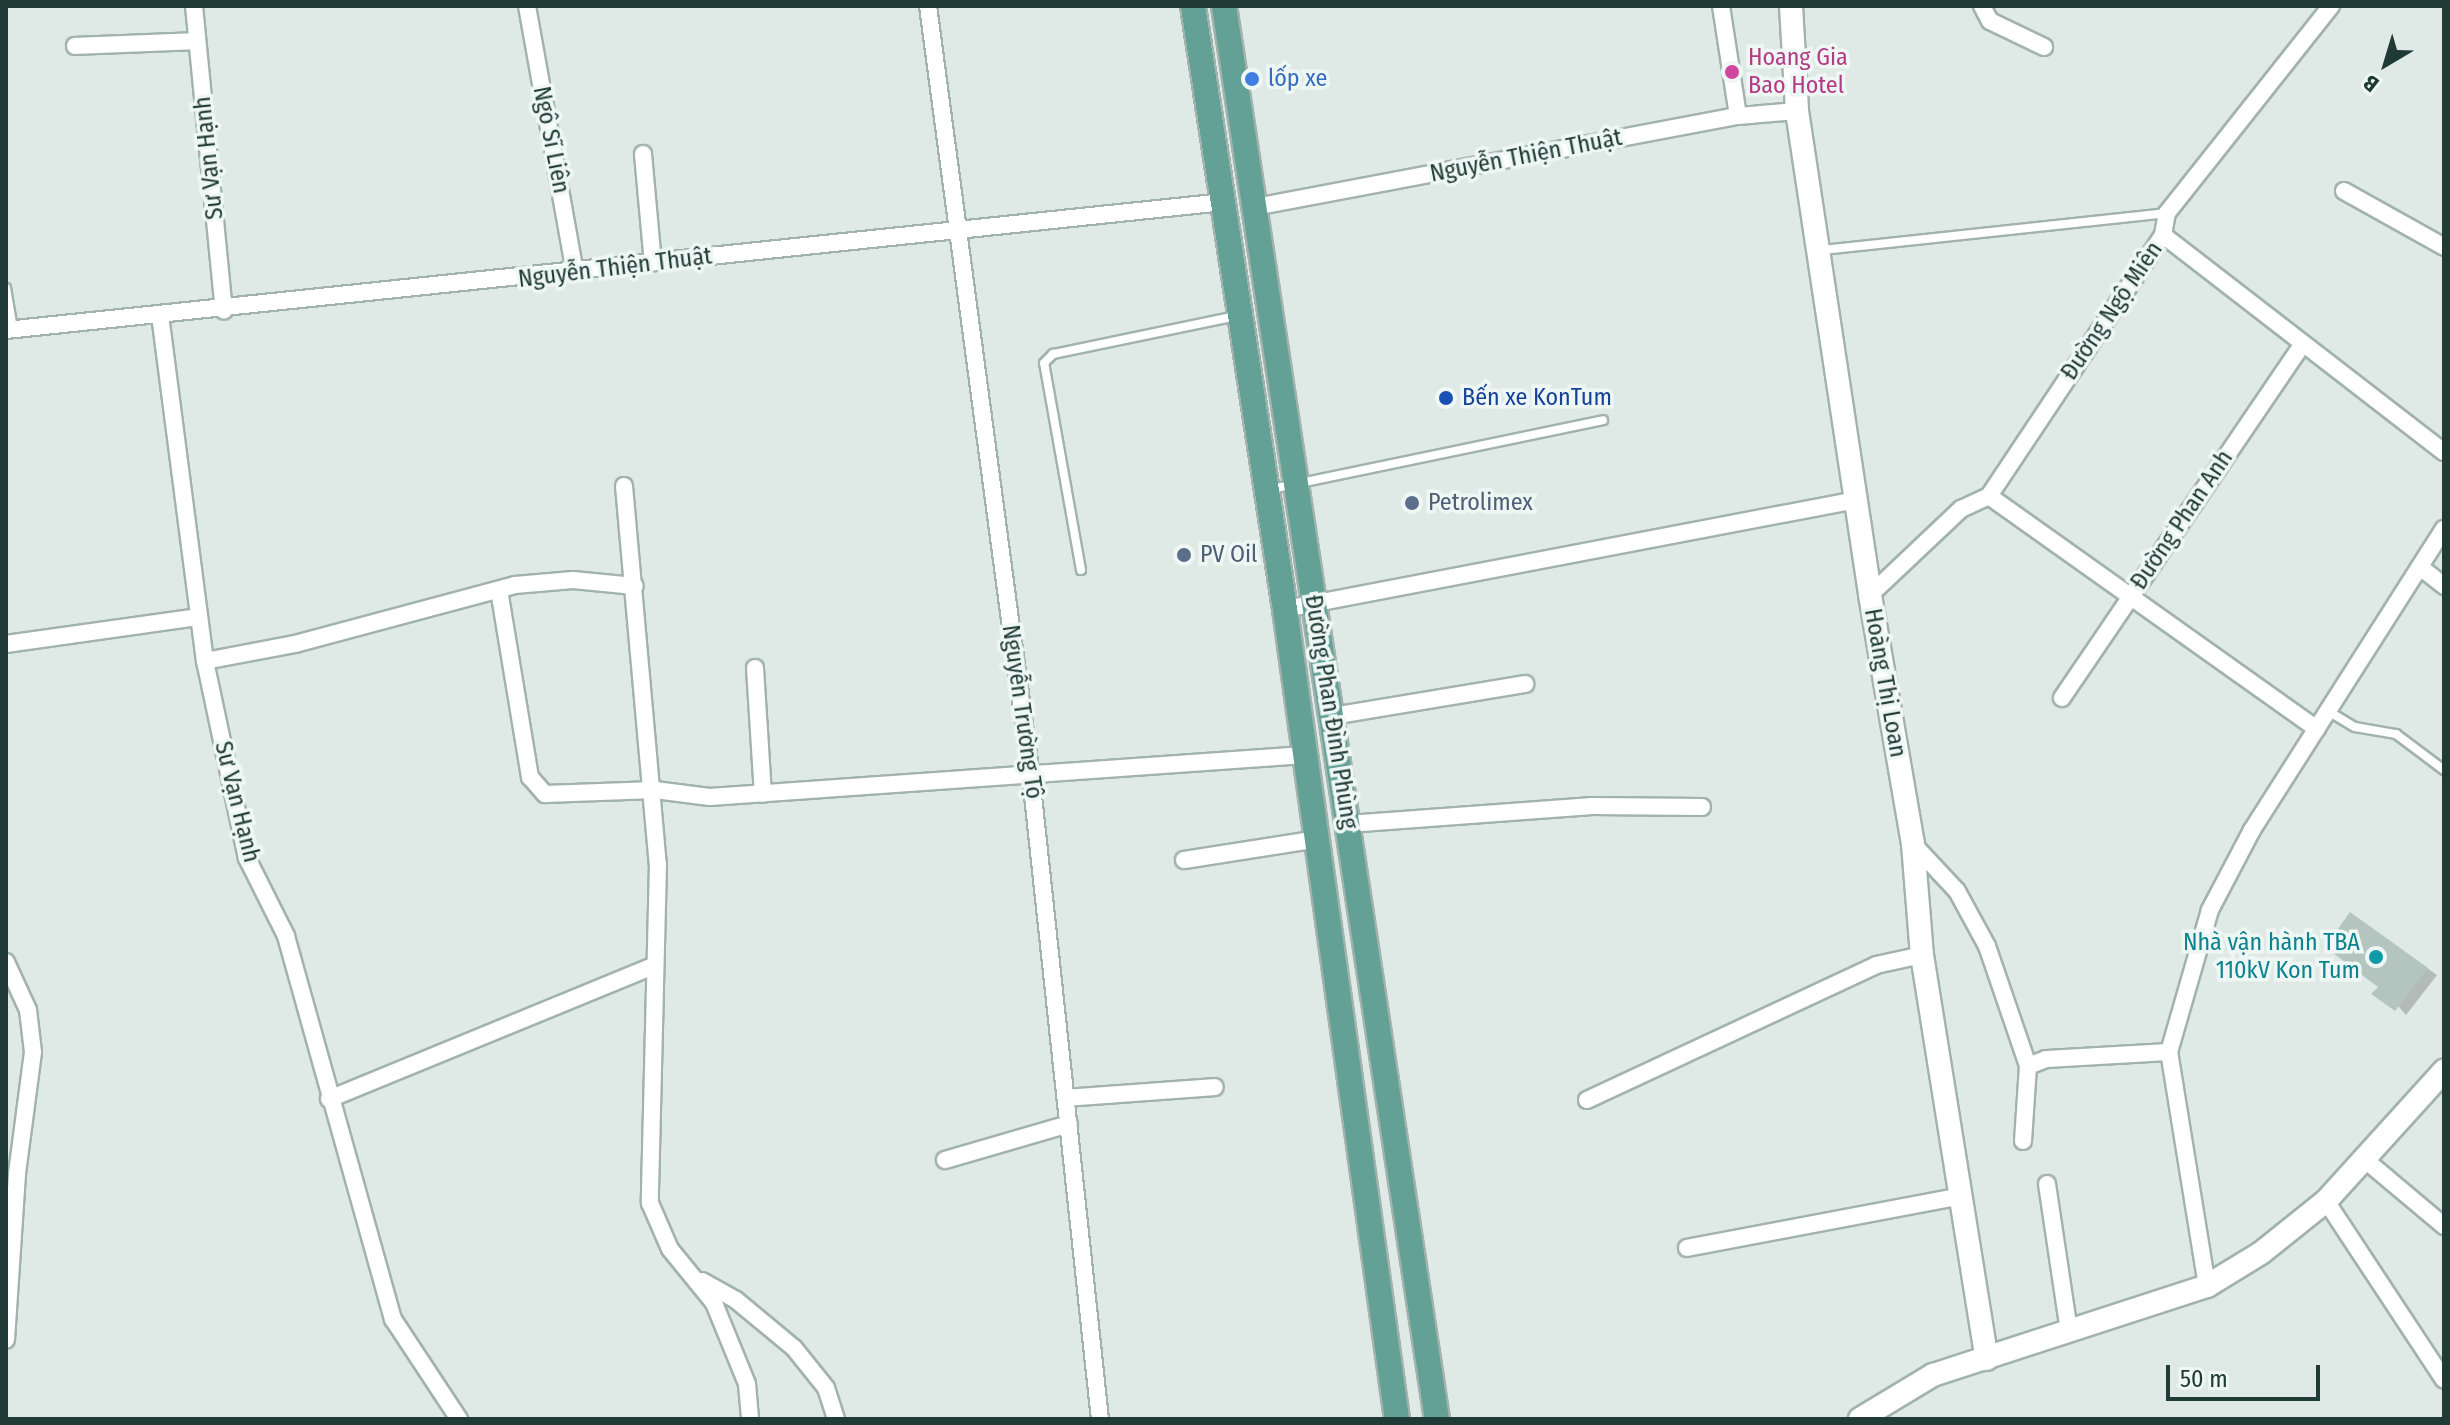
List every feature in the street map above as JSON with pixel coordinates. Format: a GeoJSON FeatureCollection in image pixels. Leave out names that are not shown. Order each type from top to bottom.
{"type":"FeatureCollection","features":[{"type":"Feature","properties":{"kind":"main road","name":"Đường Phan Đình Phùng"},"geometry":{"type":"LineString","coordinates":[[1193,6],[1285,609],[1397,1419]]}},
{"type":"Feature","properties":{"kind":"main road","name":"Đường Phan Đình Phùng"},"geometry":{"type":"LineString","coordinates":[[1224,6],[1437,1419]]}},
{"type":"Feature","properties":{"kind":"street","name":"Sư Vạn Hạnh"},"geometry":{"type":"LineString","coordinates":[[194,6],[224,311]]}},
{"type":"Feature","properties":{"kind":"street","name":"Ngô Sĩ Liên"},"geometry":{"type":"LineString","coordinates":[[527,6],[575,273]]}},
{"type":"Feature","properties":{"kind":"street","name":"Nguyễn Trường Tộ"},"geometry":{"type":"LineString","coordinates":[[928,6],[1031,777],[1100,1419]]}},
{"type":"Feature","properties":{"kind":"street"},"geometry":{"type":"LineString","coordinates":[[1721,6],[1738,116]]}},
{"type":"Feature","properties":{"kind":"street","name":"Hoàng Thị Loan"},"geometry":{"type":"LineString","coordinates":[[1791,6],[1797,111],[1870,595],[1913,844],[1922,955],[1987,1359]]}},
{"type":"Feature","properties":{"kind":"street"},"geometry":{"type":"LineString","coordinates":[[1982,6],[1990,21],[2044,47]]}},
{"type":"Feature","properties":{"kind":"street","name":"Đường Ngộ Miên"},"geometry":{"type":"LineString","coordinates":[[1870,595],[1961,509],[1989,496],[2163,235],[2167,213],[2331,6]]}},
{"type":"Feature","properties":{"kind":"street"},"geometry":{"type":"LineString","coordinates":[[75,46],[197,41]]}},
{"type":"Feature","properties":{"kind":"street","name":"Nguyễn Thiện Thuật"},"geometry":{"type":"LineString","coordinates":[[1255,207],[1738,116],[1797,111]]}},
{"type":"Feature","properties":{"kind":"street"},"geometry":{"type":"LineString","coordinates":[[643,154],[653,263]]}},
{"type":"Feature","properties":{"kind":"street"},"geometry":{"type":"LineString","coordinates":[[2344,191],[2444,247]]}},
{"type":"Feature","properties":{"kind":"street","name":"Nguyễn Thiện Thuật"},"geometry":{"type":"LineString","coordinates":[[9,330],[224,311],[956,228],[1224,202]]}},
{"type":"Feature","properties":{"kind":"street"},"geometry":{"type":"LineString","coordinates":[[2163,235],[2444,452]]}},
{"type":"Feature","properties":{"kind":"street","name":"Sư Vạn Hạnh"},"geometry":{"type":"LineString","coordinates":[[160,315],[205,661],[247,858],[286,936],[329,1099],[393,1319],[459,1419]]}},
{"type":"Feature","properties":{"kind":"street","name":"Đường Phan Anh"},"geometry":{"type":"LineString","coordinates":[[2062,698],[2303,344]]}},
{"type":"Feature","properties":{"kind":"street"},"geometry":{"type":"LineString","coordinates":[[624,486],[655,790],[654,966],[657,1041],[650,1203],[670,1249],[698,1279],[714,1303],[747,1384],[750,1419]]}},
{"type":"Feature","properties":{"kind":"street"},"geometry":{"type":"LineString","coordinates":[[1989,496],[2317,729]]}},
{"type":"Feature","properties":{"kind":"street"},"geometry":{"type":"LineString","coordinates":[[1285,609],[1315,606],[1856,500]]}},
{"type":"Feature","properties":{"kind":"street"},"geometry":{"type":"LineString","coordinates":[[2207,1286],[2169,1052],[2210,910],[2328,711],[2444,529]]}},
{"type":"Feature","properties":{"kind":"street"},"geometry":{"type":"LineString","coordinates":[[2420,567],[2444,586]]}},
{"type":"Feature","properties":{"kind":"street"},"geometry":{"type":"LineString","coordinates":[[205,661],[309,640],[499,590],[573,580],[635,586]]}},
{"type":"Feature","properties":{"kind":"street"},"geometry":{"type":"LineString","coordinates":[[499,590],[534,787],[555,797],[655,790],[710,797],[1031,777],[1305,755]]}},
{"type":"Feature","properties":{"kind":"street"},"geometry":{"type":"LineString","coordinates":[[6,644],[199,617]]}},
{"type":"Feature","properties":{"kind":"street"},"geometry":{"type":"LineString","coordinates":[[755,668],[763,794]]}},
{"type":"Feature","properties":{"kind":"street"},"geometry":{"type":"LineString","coordinates":[[1332,716],[1525,684]]}},
{"type":"Feature","properties":{"kind":"street"},"geometry":{"type":"LineString","coordinates":[[1348,824],[1592,806],[1702,807]]}},
{"type":"Feature","properties":{"kind":"street"},"geometry":{"type":"LineString","coordinates":[[1184,860],[1318,839]]}},
{"type":"Feature","properties":{"kind":"street"},"geometry":{"type":"LineString","coordinates":[[1913,844],[1957,891],[1987,946],[2028,1066],[2023,1141]]}},
{"type":"Feature","properties":{"kind":"street"},"geometry":{"type":"LineString","coordinates":[[1587,1100],[1876,965],[1922,955]]}},
{"type":"Feature","properties":{"kind":"street"},"geometry":{"type":"LineString","coordinates":[[6,962],[28,1010],[33,1052],[10,1231],[6,1340]]}},
{"type":"Feature","properties":{"kind":"street"},"geometry":{"type":"LineString","coordinates":[[329,1099],[654,966]]}},
{"type":"Feature","properties":{"kind":"street"},"geometry":{"type":"LineString","coordinates":[[2028,1066],[2046,1059],[2169,1052]]}},
{"type":"Feature","properties":{"kind":"street"},"geometry":{"type":"LineString","coordinates":[[1860,1419],[1933,1375],[2207,1286],[2261,1253],[2326,1201],[2444,1071]]}},
{"type":"Feature","properties":{"kind":"street"},"geometry":{"type":"LineString","coordinates":[[1066,1098],[1215,1087]]}},
{"type":"Feature","properties":{"kind":"street"},"geometry":{"type":"LineString","coordinates":[[945,1160],[1069,1124]]}},
{"type":"Feature","properties":{"kind":"street"},"geometry":{"type":"LineString","coordinates":[[2363,1158],[2444,1226]]}},
{"type":"Feature","properties":{"kind":"street"},"geometry":{"type":"LineString","coordinates":[[2047,1184],[2069,1332]]}},
{"type":"Feature","properties":{"kind":"street"},"geometry":{"type":"LineString","coordinates":[[1687,1248],[1961,1196]]}},
{"type":"Feature","properties":{"kind":"street"},"geometry":{"type":"LineString","coordinates":[[2326,1201],[2444,1380]]}},
{"type":"Feature","properties":{"kind":"street"},"geometry":{"type":"LineString","coordinates":[[698,1279],[736,1300],[794,1348],[826,1388],[836,1419]]}},
{"type":"Feature","properties":{"kind":"lane"},"geometry":{"type":"LineString","coordinates":[[1818,250],[2167,213]]}},
{"type":"Feature","properties":{"kind":"lane"},"geometry":{"type":"LineString","coordinates":[[6,288],[9,330]]}},
{"type":"Feature","properties":{"kind":"lane"},"geometry":{"type":"LineString","coordinates":[[1081,570],[1044,363],[1053,354],[1240,315]]}},
{"type":"Feature","properties":{"kind":"lane"},"geometry":{"type":"LineString","coordinates":[[1266,490],[1295,487],[1603,420]]}},
{"type":"Feature","properties":{"kind":"lane"},"geometry":{"type":"LineString","coordinates":[[2328,711],[2355,727],[2396,734],[2444,770]]}},
{"type":"Feature","properties":{"kind":"building","name":"Nhà vận hành TBA 110kV Kon Tum"},"geometry":{"type":"Polygon","coordinates":[[[2350,912],[2428,968],[2395,1011],[2371,994],[2378,987],[2325,947],[2350,912]]]}},
{"type":"Feature","properties":{"kind":"place","name":"Hoang Gia Bao Hotel"},"geometry":{"type":"Point","coordinates":[1732,72]}},
{"type":"Feature","properties":{"kind":"place","name":"lốp xe"},"geometry":{"type":"Point","coordinates":[1252,79]}},
{"type":"Feature","properties":{"kind":"place","name":"Bến xe KonTum"},"geometry":{"type":"Point","coordinates":[1446,398]}},
{"type":"Feature","properties":{"kind":"place","name":"Petrolimex"},"geometry":{"type":"Point","coordinates":[1412,503]}},
{"type":"Feature","properties":{"kind":"place","name":"PV Oil"},"geometry":{"type":"Point","coordinates":[1184,555]}},
{"type":"Feature","properties":{"kind":"place","name":"Nhà vận hành TBA 110kV Kon Tum"},"geometry":{"type":"Point","coordinates":[2376,957]}}]}
